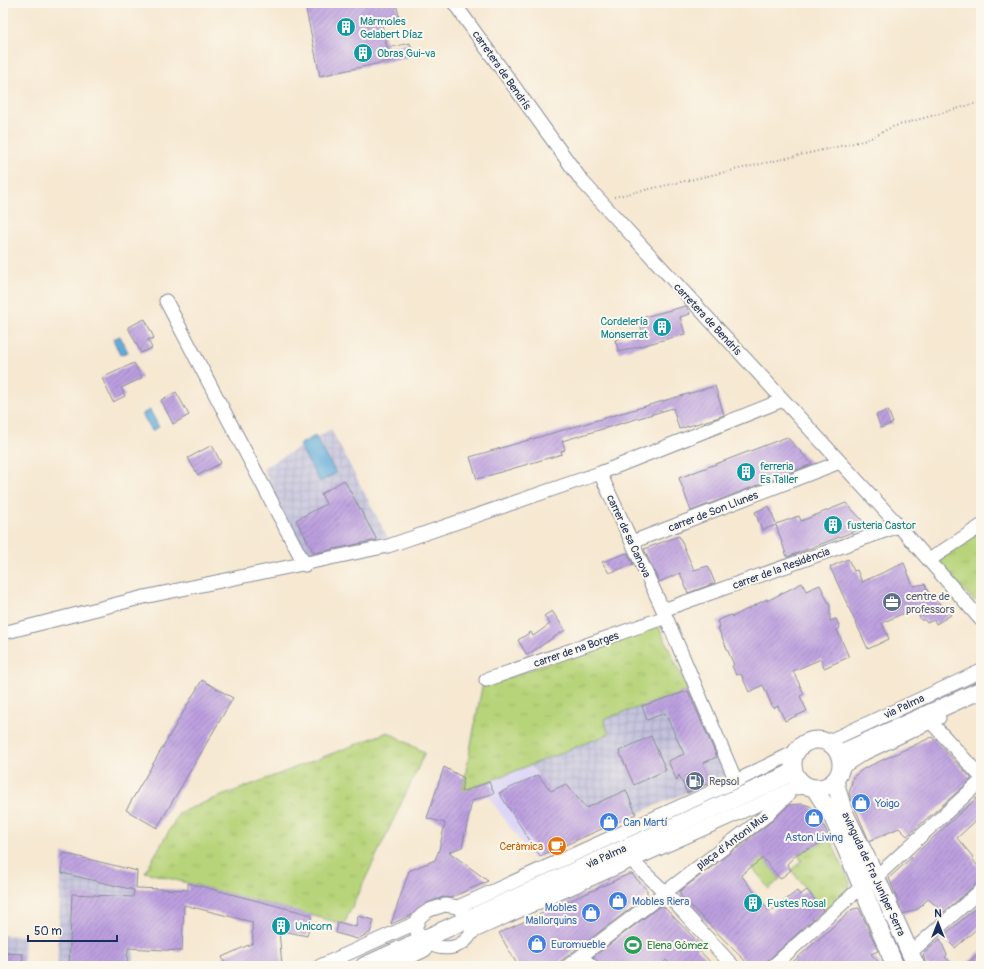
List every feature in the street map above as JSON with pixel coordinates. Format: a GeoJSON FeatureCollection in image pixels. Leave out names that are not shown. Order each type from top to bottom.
{"type":"FeatureCollection","features":[{"type":"Feature","properties":{"kind":"main road"},"geometry":{"type":"LineString","coordinates":[[836,761],[812,740],[805,743],[797,751],[793,764],[803,784],[829,786],[836,761],[981,690]]}},
{"type":"Feature","properties":{"kind":"main road","name":"avinguda de Fra Juníper Serra"},"geometry":{"type":"LineString","coordinates":[[836,761],[843,810],[876,876],[913,960]]}},
{"type":"Feature","properties":{"kind":"main road","name":"avinguda de Fra Juníper Serra"},"geometry":{"type":"LineString","coordinates":[[803,784],[833,818],[894,966]]}},
{"type":"Feature","properties":{"kind":"main road","name":"via Palma"},"geometry":{"type":"LineString","coordinates":[[364,966],[422,946],[466,919],[803,784]]}},
{"type":"Feature","properties":{"kind":"street","name":"carretera de Bendrís"},"geometry":{"type":"LineString","coordinates":[[454,3],[582,180],[929,560],[981,620]]}},
{"type":"Feature","properties":{"kind":"street"},"geometry":{"type":"LineString","coordinates":[[166,301],[305,565]]}},
{"type":"Feature","properties":{"kind":"street"},"geometry":{"type":"LineString","coordinates":[[3,632],[144,597],[305,565],[388,546],[600,473],[783,400]]}},
{"type":"Feature","properties":{"kind":"street","name":"carrer de Son Llunes"},"geometry":{"type":"LineString","coordinates":[[632,542],[840,462]]}},
{"type":"Feature","properties":{"kind":"street","name":"carrer de sa Canova"},"geometry":{"type":"LineString","coordinates":[[600,473],[664,614],[736,781]]}},
{"type":"Feature","properties":{"kind":"street","name":"carrer de la Residència"},"geometry":{"type":"LineString","coordinates":[[664,614],[898,526]]}},
{"type":"Feature","properties":{"kind":"street"},"geometry":{"type":"LineString","coordinates":[[929,560],[981,526]]}},
{"type":"Feature","properties":{"kind":"street","name":"carrer de na Borges"},"geometry":{"type":"LineString","coordinates":[[486,680],[664,614]]}},
{"type":"Feature","properties":{"kind":"street","name":"via Palma"},"geometry":{"type":"LineString","coordinates":[[836,761],[981,671]]}},
{"type":"Feature","properties":{"kind":"street"},"geometry":{"type":"LineString","coordinates":[[836,761],[863,754],[981,699]]}},
{"type":"Feature","properties":{"kind":"street"},"geometry":{"type":"LineString","coordinates":[[931,722],[981,777]]}},
{"type":"Feature","properties":{"kind":"street","name":"via Palma"},"geometry":{"type":"LineString","coordinates":[[466,919],[797,751]]}},
{"type":"Feature","properties":{"kind":"street"},"geometry":{"type":"LineString","coordinates":[[773,966],[861,887],[876,876],[981,781]]}},
{"type":"Feature","properties":{"kind":"street","name":"via Palma"},"geometry":{"type":"LineString","coordinates":[[466,919],[632,860],[803,784]]}},
{"type":"Feature","properties":{"kind":"street","name":"plaça d'Antoni Mus"},"geometry":{"type":"LineString","coordinates":[[568,966],[767,815],[803,784]]}},
{"type":"Feature","properties":{"kind":"street"},"geometry":{"type":"LineString","coordinates":[[632,860],[665,892],[734,966]]}},
{"type":"Feature","properties":{"kind":"street"},"geometry":{"type":"LineString","coordinates":[[913,960],[981,890]]}},
{"type":"Feature","properties":{"kind":"street"},"geometry":{"type":"LineString","coordinates":[[445,905],[466,919],[464,949],[454,958],[438,957],[422,946],[416,927],[427,911],[445,905]]}},
{"type":"Feature","properties":{"kind":"street"},"geometry":{"type":"LineString","coordinates":[[320,966],[418,922]]}},
{"type":"Feature","properties":{"kind":"street"},"geometry":{"type":"LineString","coordinates":[[392,966],[422,946]]}},
{"type":"Feature","properties":{"kind":"street"},"geometry":{"type":"LineString","coordinates":[[580,957],[592,966]]}},
{"type":"Feature","properties":{"kind":"path"},"geometry":{"type":"LineString","coordinates":[[602,203],[614,197],[867,140],[892,127],[981,102]]}},
{"type":"Feature","properties":{"kind":"shaded area"},"geometry":{"type":"Polygon","coordinates":[[[331,429],[388,538],[305,565],[263,468],[331,429]]]}},
{"type":"Feature","properties":{"kind":"shaded area"},"geometry":{"type":"Polygon","coordinates":[[[688,691],[726,775],[711,782],[636,814],[626,790],[586,808],[567,784],[551,791],[529,764],[609,734],[604,719],[688,691]]]}},
{"type":"Feature","properties":{"kind":"shaded area"},"geometry":{"type":"Polygon","coordinates":[[[530,766],[551,791],[567,784],[586,808],[609,798],[619,821],[533,859],[480,785],[530,766]]]}},
{"type":"Feature","properties":{"kind":"shaded area"},"geometry":{"type":"Polygon","coordinates":[[[62,853],[138,871],[133,966],[57,966],[62,853]]]}},
{"type":"Feature","properties":{"kind":"shaded area"},"geometry":{"type":"Polygon","coordinates":[[[3,935],[25,936],[24,966],[3,966],[3,935]]]}},
{"type":"Feature","properties":{"kind":"green space"},"geometry":{"type":"Polygon","coordinates":[[[981,530],[981,597],[974,601],[938,561],[981,530]]]}},
{"type":"Feature","properties":{"kind":"green space"},"geometry":{"type":"Polygon","coordinates":[[[654,625],[659,627],[688,691],[604,719],[609,734],[462,792],[482,687],[654,625]]]}},
{"type":"Feature","properties":{"kind":"green space"},"geometry":{"type":"Polygon","coordinates":[[[388,732],[425,753],[344,924],[145,872],[180,812],[388,732]]]}},
{"type":"Feature","properties":{"kind":"green space"},"geometry":{"type":"Polygon","coordinates":[[[747,838],[780,879],[769,889],[736,846],[747,838]]]}},
{"type":"Feature","properties":{"kind":"green space"},"geometry":{"type":"Polygon","coordinates":[[[830,839],[850,883],[849,889],[824,911],[791,870],[802,861],[797,854],[830,839]]]}},
{"type":"Feature","properties":{"kind":"water"},"geometry":{"type":"Polygon","coordinates":[[[120,336],[128,352],[120,355],[113,339],[120,336]]]}},
{"type":"Feature","properties":{"kind":"water"},"geometry":{"type":"Polygon","coordinates":[[[150,410],[159,427],[152,431],[142,414],[150,410]]]}},
{"type":"Feature","properties":{"kind":"water"},"geometry":{"type":"Polygon","coordinates":[[[315,436],[336,473],[320,482],[299,445],[315,436]]]}},
{"type":"Feature","properties":{"kind":"building"},"geometry":{"type":"Polygon","coordinates":[[[314,3],[396,3],[399,16],[381,20],[387,48],[410,43],[413,56],[320,76],[305,5],[314,3]]]}},
{"type":"Feature","properties":{"kind":"building","name":"Cordelería Monserrat"},"geometry":{"type":"Polygon","coordinates":[[[686,306],[690,314],[680,317],[685,334],[619,352],[615,340],[642,332],[640,322],[645,320],[644,317],[686,306]]]}},
{"type":"Feature","properties":{"kind":"building"},"geometry":{"type":"Polygon","coordinates":[[[145,319],[154,338],[148,340],[152,348],[141,353],[128,327],[145,319]]]}},
{"type":"Feature","properties":{"kind":"building"},"geometry":{"type":"Polygon","coordinates":[[[134,363],[142,378],[121,388],[125,396],[113,402],[102,378],[134,363]]]}},
{"type":"Feature","properties":{"kind":"building"},"geometry":{"type":"Polygon","coordinates":[[[715,386],[724,415],[679,429],[673,408],[562,441],[565,450],[561,451],[562,454],[477,479],[470,457],[715,386]]]}},
{"type":"Feature","properties":{"kind":"building"},"geometry":{"type":"Polygon","coordinates":[[[176,392],[189,415],[173,424],[161,400],[176,392]]]}},
{"type":"Feature","properties":{"kind":"building"},"geometry":{"type":"Polygon","coordinates":[[[888,410],[893,423],[881,428],[876,415],[888,410]]]}},
{"type":"Feature","properties":{"kind":"building","name":"ferreria Es Taller"},"geometry":{"type":"Polygon","coordinates":[[[787,437],[812,464],[691,511],[679,478],[787,437]]]}},
{"type":"Feature","properties":{"kind":"building"},"geometry":{"type":"Polygon","coordinates":[[[212,445],[221,463],[198,475],[188,458],[212,445]]]}},
{"type":"Feature","properties":{"kind":"building"},"geometry":{"type":"Polygon","coordinates":[[[344,480],[377,540],[314,553],[296,520],[326,504],[321,494],[344,480]]]}},
{"type":"Feature","properties":{"kind":"building"},"geometry":{"type":"Polygon","coordinates":[[[846,503],[864,522],[863,528],[787,557],[776,525],[762,530],[755,512],[769,506],[776,524],[799,516],[801,521],[846,503]]]}},
{"type":"Feature","properties":{"kind":"building"},"geometry":{"type":"Polygon","coordinates":[[[679,536],[694,570],[708,566],[715,583],[688,593],[680,573],[659,582],[644,549],[679,536]]]}},
{"type":"Feature","properties":{"kind":"building"},"geometry":{"type":"Polygon","coordinates":[[[627,553],[633,564],[609,573],[602,562],[627,553]]]}},
{"type":"Feature","properties":{"kind":"building","name":"centre de professors"},"geometry":{"type":"Polygon","coordinates":[[[848,559],[854,571],[857,570],[862,582],[904,563],[913,586],[925,584],[929,595],[932,594],[934,598],[951,615],[936,624],[934,620],[927,623],[925,620],[921,620],[915,608],[882,623],[889,639],[868,649],[830,567],[848,559]]]}},
{"type":"Feature","properties":{"kind":"building"},"geometry":{"type":"Polygon","coordinates":[[[802,583],[806,591],[820,585],[830,606],[830,621],[836,619],[840,628],[837,630],[849,657],[824,668],[821,659],[793,671],[804,694],[800,696],[807,711],[785,721],[778,706],[773,708],[763,685],[749,692],[741,674],[736,675],[732,666],[734,665],[718,628],[720,627],[717,621],[731,615],[732,617],[802,583]]]}},
{"type":"Feature","properties":{"kind":"building"},"geometry":{"type":"Polygon","coordinates":[[[552,611],[565,630],[527,655],[518,640],[531,632],[533,636],[550,624],[544,616],[552,611]]]}},
{"type":"Feature","properties":{"kind":"building"},"geometry":{"type":"Polygon","coordinates":[[[202,680],[233,698],[157,828],[126,810],[202,680]]]}},
{"type":"Feature","properties":{"kind":"building"},"geometry":{"type":"Polygon","coordinates":[[[688,691],[717,757],[703,763],[711,782],[687,793],[679,775],[677,781],[668,761],[684,754],[665,713],[647,720],[642,706],[688,691]]]}},
{"type":"Feature","properties":{"kind":"building"},"geometry":{"type":"Polygon","coordinates":[[[651,736],[666,770],[634,785],[619,751],[651,736]]]}},
{"type":"Feature","properties":{"kind":"building"},"geometry":{"type":"Polygon","coordinates":[[[932,737],[971,778],[971,780],[907,836],[899,828],[869,841],[849,794],[853,777],[863,769],[932,737]]]}},
{"type":"Feature","properties":{"kind":"building"},"geometry":{"type":"Polygon","coordinates":[[[444,767],[464,778],[461,792],[489,782],[494,793],[472,801],[462,847],[449,852],[488,881],[450,898],[443,897],[427,903],[412,915],[391,924],[409,871],[435,860],[439,850],[445,823],[427,818],[444,767]]]}},
{"type":"Feature","properties":{"kind":"building"},"geometry":{"type":"Polygon","coordinates":[[[538,775],[551,791],[566,784],[586,808],[626,790],[636,814],[540,856],[499,793],[538,775]]]}},
{"type":"Feature","properties":{"kind":"building"},"geometry":{"type":"Polygon","coordinates":[[[981,794],[981,816],[957,838],[973,857],[972,858],[981,871],[981,882],[976,884],[944,912],[928,899],[918,909],[903,914],[889,878],[981,794]]]}},
{"type":"Feature","properties":{"kind":"building"},"geometry":{"type":"Polygon","coordinates":[[[802,804],[810,806],[818,813],[830,839],[797,854],[787,864],[791,870],[780,879],[763,858],[741,875],[770,912],[797,891],[800,895],[807,890],[823,910],[762,966],[750,966],[680,895],[680,891],[772,821],[789,805],[802,804]]]}},
{"type":"Feature","properties":{"kind":"building"},"geometry":{"type":"Polygon","coordinates":[[[63,853],[137,871],[136,888],[188,890],[188,883],[312,915],[307,936],[279,930],[282,966],[226,966],[222,957],[253,943],[252,922],[184,905],[182,951],[128,948],[127,966],[69,966],[72,894],[133,897],[134,890],[62,873],[63,853]]]}},
{"type":"Feature","properties":{"kind":"building"},"geometry":{"type":"Polygon","coordinates":[[[629,874],[632,874],[647,890],[647,896],[554,966],[518,966],[499,933],[629,874]]]}},
{"type":"Feature","properties":{"kind":"building"},"geometry":{"type":"Polygon","coordinates":[[[981,901],[981,925],[955,948],[943,936],[978,906],[977,905],[981,901]]]}},
{"type":"Feature","properties":{"kind":"building"},"geometry":{"type":"Polygon","coordinates":[[[660,906],[664,907],[700,944],[697,948],[714,966],[672,966],[666,960],[661,966],[600,966],[593,957],[660,906]]]}},
{"type":"Feature","properties":{"kind":"building"},"geometry":{"type":"Polygon","coordinates":[[[859,908],[878,951],[871,954],[882,966],[788,966],[853,909],[859,908]]]}},
{"type":"Feature","properties":{"kind":"building"},"geometry":{"type":"Polygon","coordinates":[[[358,916],[374,920],[370,933],[357,939],[336,933],[338,922],[356,927],[358,916]]]}},
{"type":"Feature","properties":{"kind":"building"},"geometry":{"type":"Polygon","coordinates":[[[940,939],[947,955],[945,957],[955,966],[926,966],[923,954],[940,939]]]}},
{"type":"Feature","properties":{"kind":"building"},"geometry":{"type":"Polygon","coordinates":[[[981,951],[981,966],[964,966],[981,951]]]}},
{"type":"Feature","properties":{"kind":"building"},"geometry":{"type":"Polygon","coordinates":[[[3,953],[23,954],[22,966],[3,966],[3,953]]]}},
{"type":"Feature","properties":{"kind":"place","name":"Mármoles Gelabert Díaz"},"geometry":{"type":"Point","coordinates":[346,27]}},
{"type":"Feature","properties":{"kind":"place","name":"Obras Gui-va"},"geometry":{"type":"Point","coordinates":[363,53]}},
{"type":"Feature","properties":{"kind":"place","name":"Cordelería Monserrat"},"geometry":{"type":"Point","coordinates":[662,327]}},
{"type":"Feature","properties":{"kind":"place","name":"ferreria Es Taller"},"geometry":{"type":"Point","coordinates":[746,472]}},
{"type":"Feature","properties":{"kind":"place","name":"fusteria Castor"},"geometry":{"type":"Point","coordinates":[833,525]}},
{"type":"Feature","properties":{"kind":"place","name":"centre de professors"},"geometry":{"type":"Point","coordinates":[892,602]}},
{"type":"Feature","properties":{"kind":"place","name":"Repsol"},"geometry":{"type":"Point","coordinates":[695,781]}},
{"type":"Feature","properties":{"kind":"place","name":"Yoigo"},"geometry":{"type":"Point","coordinates":[861,803]}},
{"type":"Feature","properties":{"kind":"place","name":"Aston Living"},"geometry":{"type":"Point","coordinates":[814,818]}},
{"type":"Feature","properties":{"kind":"place","name":"Can Martí"},"geometry":{"type":"Point","coordinates":[609,822]}},
{"type":"Feature","properties":{"kind":"place","name":"Ceràmica"},"geometry":{"type":"Point","coordinates":[557,846]}},
{"type":"Feature","properties":{"kind":"place","name":"Mobles Riera"},"geometry":{"type":"Point","coordinates":[618,901]}},
{"type":"Feature","properties":{"kind":"place","name":"Fustes Rosal"},"geometry":{"type":"Point","coordinates":[753,903]}},
{"type":"Feature","properties":{"kind":"place","name":"Mobles Mallorquins"},"geometry":{"type":"Point","coordinates":[591,913]}},
{"type":"Feature","properties":{"kind":"place","name":"Unicorn"},"geometry":{"type":"Point","coordinates":[281,926]}},
{"type":"Feature","properties":{"kind":"place","name":"Euromueble"},"geometry":{"type":"Point","coordinates":[537,944]}},
{"type":"Feature","properties":{"kind":"place","name":"Elena Gómez"},"geometry":{"type":"Point","coordinates":[633,945]}}]}
